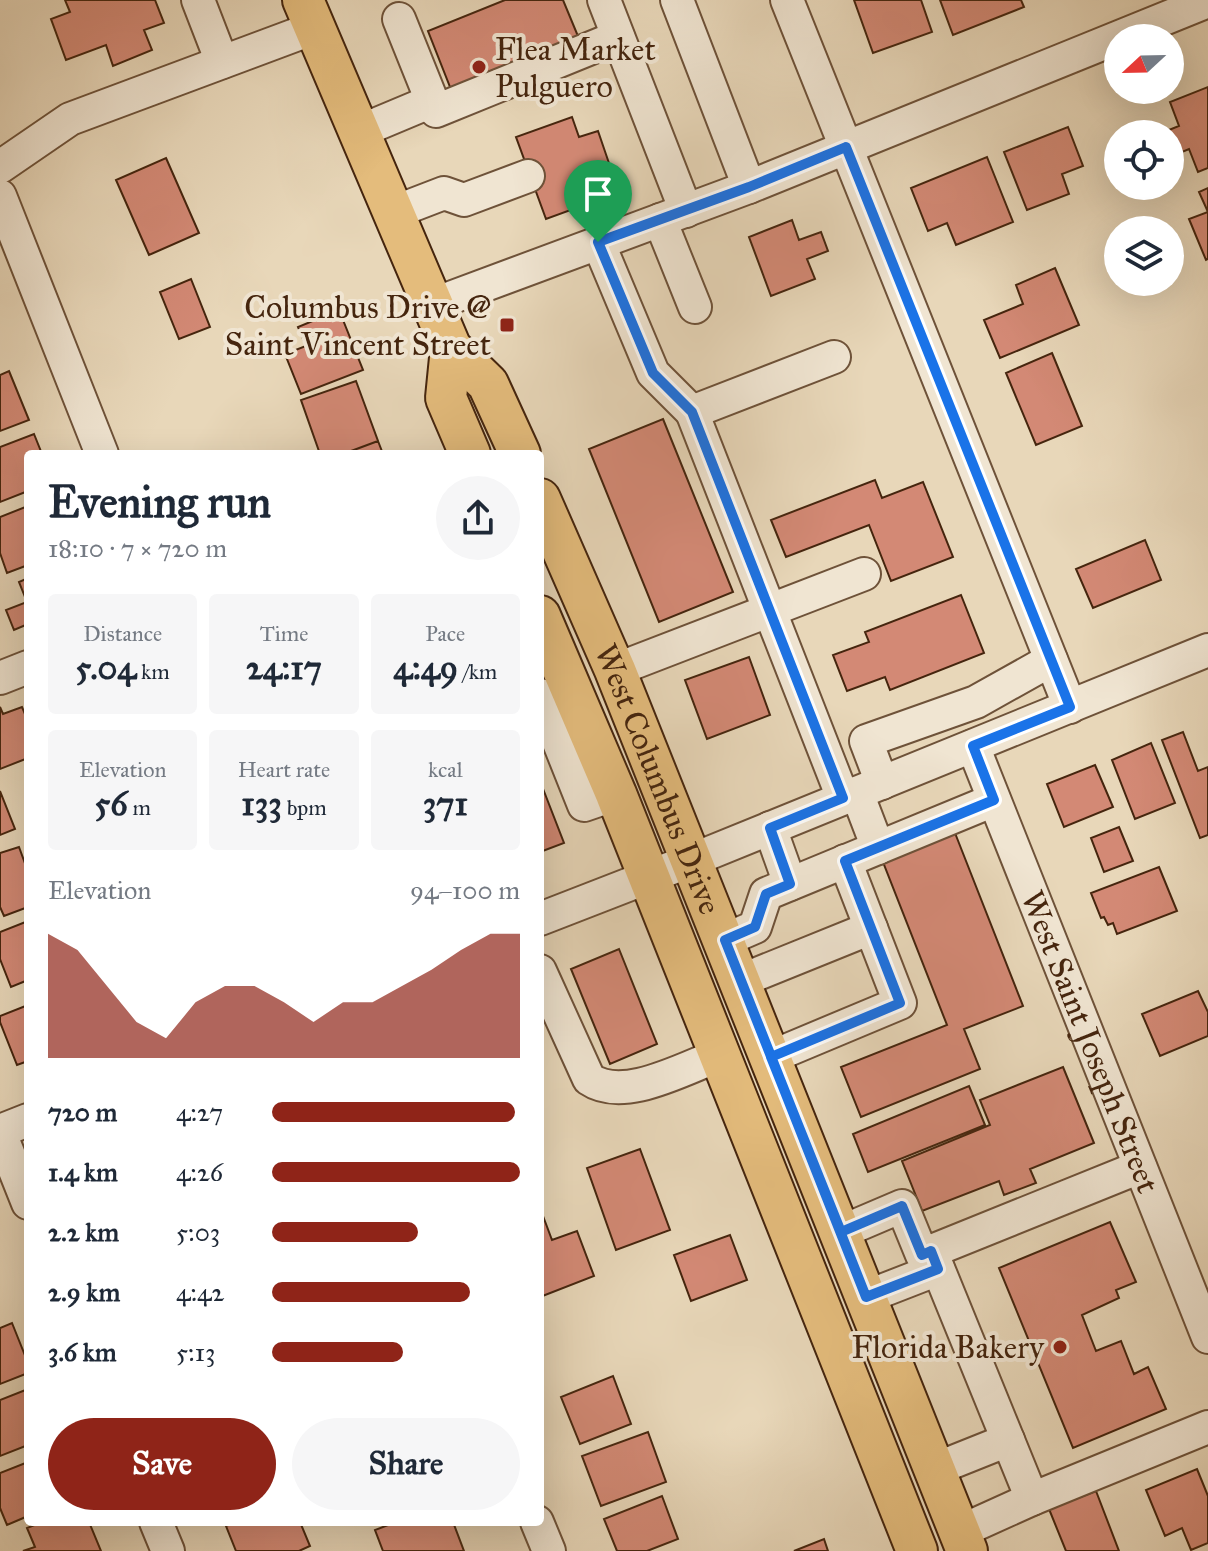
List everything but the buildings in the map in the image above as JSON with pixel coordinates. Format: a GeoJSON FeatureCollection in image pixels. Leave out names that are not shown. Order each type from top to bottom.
{"type":"FeatureCollection","features":[{"type":"Feature","properties":{"kind":"main road"},"geometry":{"type":"LineString","coordinates":[[308,14],[451,348],[488,384],[518,450]]}},
{"type":"Feature","properties":{"kind":"main road"},"geometry":{"type":"LineString","coordinates":[[451,348],[446,398],[468,450]]}},
{"type":"Feature","properties":{"kind":"main road","name":"West Columbus Drive"},"geometry":{"type":"LineString","coordinates":[[544,508],[615,670],[692,860],[740,934],[756,974],[771,1057],[963,1542]]}},
{"type":"Feature","properties":{"kind":"main road","name":"West Columbus Drive"},"geometry":{"type":"LineString","coordinates":[[544,635],[550,664],[616,794],[917,1551]]}},
{"type":"Feature","properties":{"kind":"street"},"geometry":{"type":"LineString","coordinates":[[198,0],[222,62]]}},
{"type":"Feature","properties":{"kind":"street"},"geometry":{"type":"LineString","coordinates":[[604,0],[673,215],[695,307]]}},
{"type":"Feature","properties":{"kind":"street"},"geometry":{"type":"LineString","coordinates":[[677,0],[749,187]]}},
{"type":"Feature","properties":{"kind":"street"},"geometry":{"type":"LineString","coordinates":[[787,0],[1070,707]]}},
{"type":"Feature","properties":{"kind":"street"},"geometry":{"type":"LineString","coordinates":[[434,304],[749,187],[1208,1]]}},
{"type":"Feature","properties":{"kind":"street"},"geometry":{"type":"LineString","coordinates":[[0,167],[70,119],[222,62],[308,14]]}},
{"type":"Feature","properties":{"kind":"street"},"geometry":{"type":"LineString","coordinates":[[399,19],[436,111],[618,37]]}},
{"type":"Feature","properties":{"kind":"street"},"geometry":{"type":"LineString","coordinates":[[358,132],[432,101]]}},
{"type":"Feature","properties":{"kind":"street"},"geometry":{"type":"LineString","coordinates":[[392,213],[444,193],[464,200],[528,176]]}},
{"type":"Feature","properties":{"kind":"street"},"geometry":{"type":"LineString","coordinates":[[0,196],[100,450]]}},
{"type":"Feature","properties":{"kind":"street"},"geometry":{"type":"LineString","coordinates":[[598,242],[653,373],[692,412],[769,611],[861,792],[878,848]]}},
{"type":"Feature","properties":{"kind":"street"},"geometry":{"type":"LineString","coordinates":[[692,412],[834,357]]}},
{"type":"Feature","properties":{"kind":"street"},"geometry":{"type":"LineString","coordinates":[[615,670],[864,574]]}},
{"type":"Feature","properties":{"kind":"street"},"geometry":{"type":"LineString","coordinates":[[544,917],[1208,650]]}},
{"type":"Feature","properties":{"kind":"street"},"geometry":{"type":"LineString","coordinates":[[861,792],[866,741],[976,702],[1051,660]]}},
{"type":"Feature","properties":{"kind":"street"},"geometry":{"type":"LineString","coordinates":[[0,678],[24,669]]}},
{"type":"Feature","properties":{"kind":"street"},"geometry":{"type":"LineString","coordinates":[[544,705],[584,805],[616,794]]}},
{"type":"Feature","properties":{"kind":"street","name":"West Saint Joseph Street"},"geometry":{"type":"LineString","coordinates":[[938,715],[964,750],[994,800],[1208,1337]]}},
{"type":"Feature","properties":{"kind":"street"},"geometry":{"type":"LineString","coordinates":[[740,934],[778,889],[994,800]]}},
{"type":"Feature","properties":{"kind":"street"},"geometry":{"type":"LineString","coordinates":[[770,828],[778,889]]}},
{"type":"Feature","properties":{"kind":"street"},"geometry":{"type":"LineString","coordinates":[[771,1057],[900,1003],[845,861]]}},
{"type":"Feature","properties":{"kind":"street"},"geometry":{"type":"LineString","coordinates":[[756,974],[871,928]]}},
{"type":"Feature","properties":{"kind":"street"},"geometry":{"type":"LineString","coordinates":[[544,980],[589,1079],[600,1086],[631,1088],[720,1055]]}},
{"type":"Feature","properties":{"kind":"street"},"geometry":{"type":"LineString","coordinates":[[24,1122],[0,1132],[24,1193]]}},
{"type":"Feature","properties":{"kind":"street"},"geometry":{"type":"LineString","coordinates":[[866,1297],[934,1260],[1140,1167]]}},
{"type":"Feature","properties":{"kind":"street"},"geometry":{"type":"LineString","coordinates":[[841,1232],[902,1206],[922,1255],[934,1260],[1032,1499]]}},
{"type":"Feature","properties":{"kind":"street"},"geometry":{"type":"LineString","coordinates":[[963,1542],[1032,1499],[1208,1427]]}},
{"type":"Feature","properties":{"kind":"street"},"geometry":{"type":"LineString","coordinates":[[933,1470],[1008,1440]]}},
{"type":"Feature","properties":{"kind":"street"},"geometry":{"type":"LineString","coordinates":[[158,1526],[168,1551]]}},
{"type":"Feature","properties":{"kind":"street"},"geometry":{"type":"LineString","coordinates":[[539,1526],[549,1551]]}},
{"type":"Feature","properties":{"kind":"place","name":"Flea Market Pulguero"},"geometry":{"type":"Point","coordinates":[479,67]}},
{"type":"Feature","properties":{"kind":"place","name":"Columbus Drive @ Saint Vincent Street"},"geometry":{"type":"Point","coordinates":[507,325]}},
{"type":"Feature","properties":{"kind":"place","name":"Florida Bakery"},"geometry":{"type":"Point","coordinates":[1060,1347]}},
{"type":"Feature","properties":{"kind":"route"},"geometry":{"type":"LineString","coordinates":[[598,242],[653,373],[692,412],[843,798],[770,828],[790,884],[766,894],[755,927],[725,940],[800,1128],[866,1297],[938,1269],[931,1251],[922,1255],[902,1206],[841,1232],[800,1128],[771,1057],[900,1003],[845,861],[994,800],[973,746],[1070,707],[846,147],[749,187],[598,242]]}}]}
